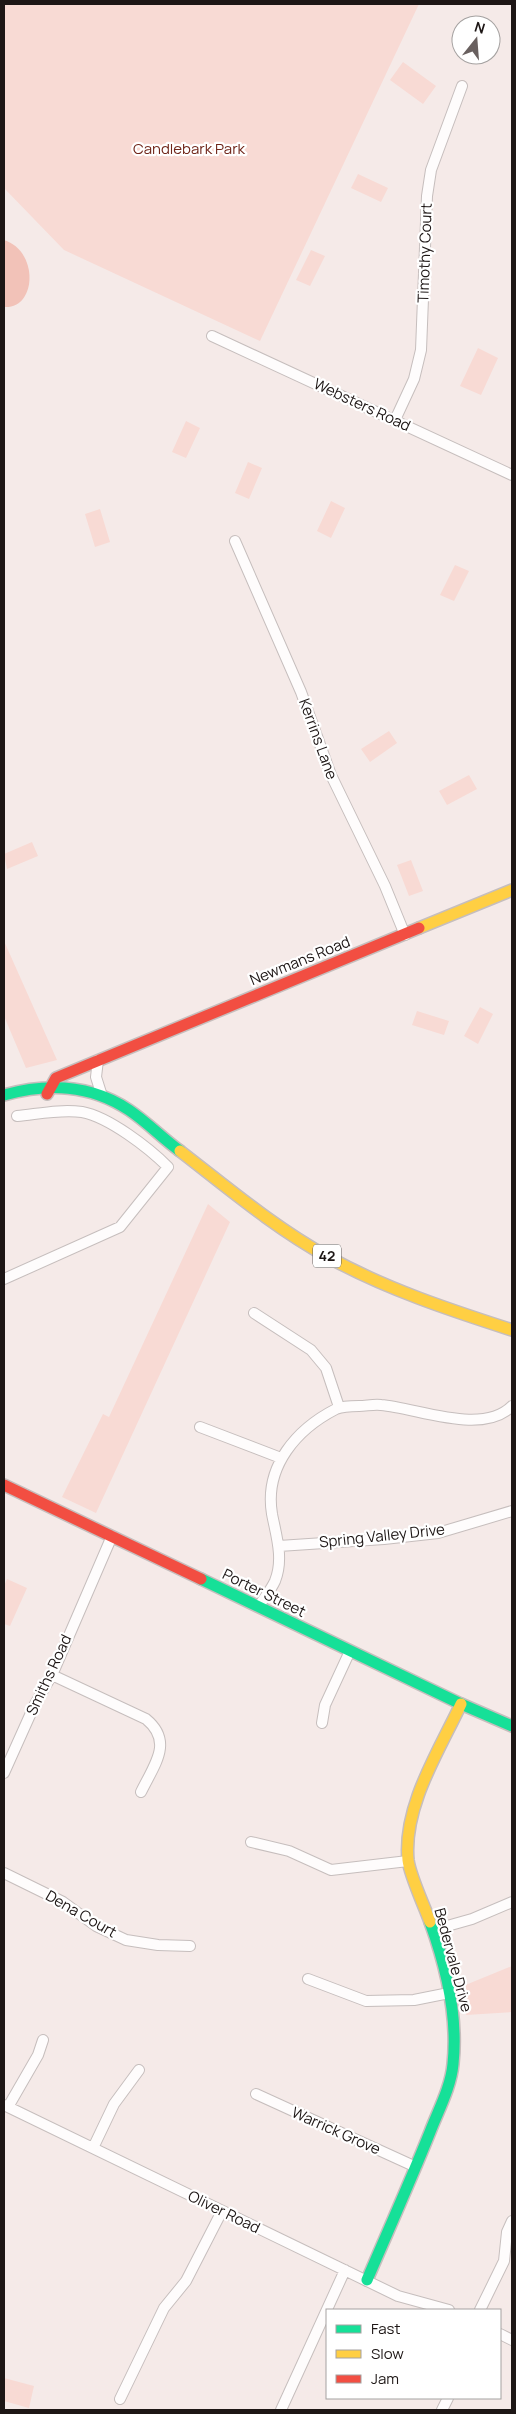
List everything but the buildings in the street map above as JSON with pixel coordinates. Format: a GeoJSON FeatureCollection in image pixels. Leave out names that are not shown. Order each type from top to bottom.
{"type":"FeatureCollection","features":[{"type":"Feature","properties":{"kind":"street","name":"Timothy Court"},"geometry":{"type":"LineString","coordinates":[[394,420],[414,379],[421,350],[427,196],[431,170],[462,86]]}},
{"type":"Feature","properties":{"kind":"street","name":"Websters Road"},"geometry":{"type":"LineString","coordinates":[[212,336],[512,475]]}},
{"type":"Feature","properties":{"kind":"street","name":"Kerrins Lane"},"geometry":{"type":"LineString","coordinates":[[235,541],[301,692],[331,776],[378,872],[405,935]]}},
{"type":"Feature","properties":{"kind":"street","name":"Newmans Road"},"geometry":{"type":"LineString","coordinates":[[4,1103],[49,1089],[56,1078],[512,890]]}},
{"type":"Feature","properties":{"kind":"street"},"geometry":{"type":"LineString","coordinates":[[98,1060],[96,1077],[102,1096]]}},
{"type":"Feature","properties":{"kind":"street","name":"Newmans Road"},"geometry":{"type":"LineString","coordinates":[[4,1095],[32,1086],[49,1089]]}},
{"type":"Feature","properties":{"kind":"street","name":"42"},"geometry":{"type":"LineString","coordinates":[[49,1089],[79,1088],[102,1096],[129,1111],[270,1218],[328,1256],[412,1294],[512,1330]]}},
{"type":"Feature","properties":{"kind":"street","name":"42"},"geometry":{"type":"LineString","coordinates":[[49,1089],[100,1105],[164,1139]]}},
{"type":"Feature","properties":{"kind":"street"},"geometry":{"type":"LineString","coordinates":[[4,1279],[113,1232],[132,1215],[168,1167],[127,1136],[93,1115],[63,1111],[17,1116]]}},
{"type":"Feature","properties":{"kind":"street"},"geometry":{"type":"LineString","coordinates":[[254,1313],[311,1350],[326,1368],[339,1407]]}},
{"type":"Feature","properties":{"kind":"street"},"geometry":{"type":"LineString","coordinates":[[259,1606],[275,1580],[279,1546],[272,1512],[272,1486],[281,1458],[299,1434],[315,1421],[339,1407],[381,1405],[472,1420],[504,1414],[512,1406]]}},
{"type":"Feature","properties":{"kind":"street"},"geometry":{"type":"LineString","coordinates":[[200,1427],[281,1458]]}},
{"type":"Feature","properties":{"kind":"street","name":"Porter Street"},"geometry":{"type":"LineString","coordinates":[[4,1485],[460,1704],[512,1726]]}},
{"type":"Feature","properties":{"kind":"street","name":"Spring Valley Drive"},"geometry":{"type":"LineString","coordinates":[[279,1546],[384,1539],[438,1532],[512,1511]]}},
{"type":"Feature","properties":{"kind":"street","name":"Smiths Road"},"geometry":{"type":"LineString","coordinates":[[4,1773],[35,1704],[52,1675],[96,1577],[116,1538]]}},
{"type":"Feature","properties":{"kind":"street"},"geometry":{"type":"LineString","coordinates":[[322,1723],[325,1705],[350,1650]]}},
{"type":"Feature","properties":{"kind":"street"},"geometry":{"type":"LineString","coordinates":[[52,1675],[146,1719],[156,1728],[162,1738],[160,1750],[141,1792]]}},
{"type":"Feature","properties":{"kind":"street","name":"Bedervale Drive"},"geometry":{"type":"LineString","coordinates":[[367,2280],[416,2167],[442,2102],[453,2066],[455,2027],[449,1993],[433,1930],[408,1861],[409,1834],[418,1796],[460,1704]]}},
{"type":"Feature","properties":{"kind":"street"},"geometry":{"type":"LineString","coordinates":[[251,1842],[289,1850],[332,1870],[408,1861]]}},
{"type":"Feature","properties":{"kind":"street","name":"Dena Court"},"geometry":{"type":"LineString","coordinates":[[4,1873],[63,1902],[96,1926],[126,1940],[158,1945],[190,1946]]}},
{"type":"Feature","properties":{"kind":"street"},"geometry":{"type":"LineString","coordinates":[[433,1930],[472,1919],[512,1902]]}},
{"type":"Feature","properties":{"kind":"street"},"geometry":{"type":"LineString","coordinates":[[308,1979],[366,2001],[414,2000],[449,1993]]}},
{"type":"Feature","properties":{"kind":"street"},"geometry":{"type":"LineString","coordinates":[[6,2106],[38,2055],[42,2040]]}},
{"type":"Feature","properties":{"kind":"street"},"geometry":{"type":"LineString","coordinates":[[93,2148],[114,2104],[140,2070]]}},
{"type":"Feature","properties":{"kind":"street","name":"Warrick Grove"},"geometry":{"type":"LineString","coordinates":[[256,2094],[416,2167]]}},
{"type":"Feature","properties":{"kind":"street","name":"Oliver Road"},"geometry":{"type":"LineString","coordinates":[[6,2106],[398,2296],[445,2309]]}},
{"type":"Feature","properties":{"kind":"street"},"geometry":{"type":"LineString","coordinates":[[120,2399],[164,2308],[186,2282],[222,2211]]}},
{"type":"Feature","properties":{"kind":"street"},"geometry":{"type":"LineString","coordinates":[[480,2309],[504,2262],[507,2232],[512,2221]]}},
{"type":"Feature","properties":{"kind":"street"},"geometry":{"type":"LineString","coordinates":[[327,2309],[345,2270]]}},
{"type":"Feature","properties":{"kind":"street"},"geometry":{"type":"LineString","coordinates":[[281,2410],[326,2312]]}},
{"type":"Feature","properties":{"kind":"green space","name":"Candlebark Park"},"geometry":{"type":"Polygon","coordinates":[[[4,4],[419,4],[260,341],[64,250],[4,188],[4,4]]]}},
{"type":"Feature","properties":{"kind":"green space"},"geometry":{"type":"Polygon","coordinates":[[[403,62],[436,86],[423,104],[390,80],[403,62]]]}},
{"type":"Feature","properties":{"kind":"green space"},"geometry":{"type":"Polygon","coordinates":[[[358,174],[388,188],[381,202],[351,188],[358,174]]]}},
{"type":"Feature","properties":{"kind":"green space"},"geometry":{"type":"Polygon","coordinates":[[[311,250],[325,256],[310,286],[296,280],[311,250]]]}},
{"type":"Feature","properties":{"kind":"green space"},"geometry":{"type":"Polygon","coordinates":[[[478,348],[498,358],[481,395],[460,386],[478,348]]]}},
{"type":"Feature","properties":{"kind":"green space"},"geometry":{"type":"Polygon","coordinates":[[[186,421],[200,428],[186,458],[172,452],[186,421]]]}},
{"type":"Feature","properties":{"kind":"green space"},"geometry":{"type":"Polygon","coordinates":[[[248,462],[262,468],[249,499],[235,493],[248,462]]]}},
{"type":"Feature","properties":{"kind":"green space"},"geometry":{"type":"Polygon","coordinates":[[[331,501],[345,508],[331,538],[317,531],[331,501]]]}},
{"type":"Feature","properties":{"kind":"green space"},"geometry":{"type":"Polygon","coordinates":[[[100,509],[110,542],[95,547],[85,514],[100,509]]]}},
{"type":"Feature","properties":{"kind":"green space"},"geometry":{"type":"Polygon","coordinates":[[[455,565],[469,571],[454,601],[440,595],[455,565]]]}},
{"type":"Feature","properties":{"kind":"green space"},"geometry":{"type":"Polygon","coordinates":[[[389,731],[397,743],[370,762],[361,749],[389,731]]]}},
{"type":"Feature","properties":{"kind":"green space"},"geometry":{"type":"Polygon","coordinates":[[[469,775],[477,789],[447,805],[439,791],[469,775]]]}},
{"type":"Feature","properties":{"kind":"green space"},"geometry":{"type":"Polygon","coordinates":[[[32,842],[38,856],[7,869],[4,854],[32,842]]]}},
{"type":"Feature","properties":{"kind":"green space"},"geometry":{"type":"Polygon","coordinates":[[[411,860],[423,891],[409,896],[397,865],[411,860]]]}},
{"type":"Feature","properties":{"kind":"green space"},"geometry":{"type":"Polygon","coordinates":[[[4,941],[57,1060],[26,1068],[4,1016],[4,941]]]}},
{"type":"Feature","properties":{"kind":"green space"},"geometry":{"type":"Polygon","coordinates":[[[480,1007],[493,1014],[478,1044],[464,1036],[480,1007]]]}},
{"type":"Feature","properties":{"kind":"green space"},"geometry":{"type":"Polygon","coordinates":[[[417,1011],[449,1021],[444,1035],[412,1025],[417,1011]]]}},
{"type":"Feature","properties":{"kind":"green space"},"geometry":{"type":"Polygon","coordinates":[[[208,1204],[230,1222],[96,1513],[62,1497],[103,1414],[109,1417],[208,1204]]]}},
{"type":"Feature","properties":{"kind":"green space"},"geometry":{"type":"Polygon","coordinates":[[[7,1579],[27,1588],[10,1626],[4,1624],[4,1586],[7,1579]]]}},
{"type":"Feature","properties":{"kind":"green space"},"geometry":{"type":"Polygon","coordinates":[[[512,1966],[512,2012],[466,2015],[463,1986],[512,1966]]]}},
{"type":"Feature","properties":{"kind":"green space"},"geometry":{"type":"Polygon","coordinates":[[[4,2378],[34,2386],[29,2408],[4,2401],[4,2378]]]}},
{"type":"Feature","properties":{"kind":"shaded area"},"geometry":{"type":"Polygon","coordinates":[[[4,240],[15,246],[23,255],[30,278],[28,290],[23,299],[15,305],[4,307],[4,240]]]}},
{"type":"Feature","properties":{"kind":"traffic: fast"},"geometry":{"type":"LineString","coordinates":[[4,1095],[20,1091],[53,1088],[68,1088],[99,1095],[129,1110],[180,1151]]}},
{"type":"Feature","properties":{"kind":"traffic: fast"},"geometry":{"type":"LineString","coordinates":[[201,1579],[461,1704],[512,1726]]}},
{"type":"Feature","properties":{"kind":"traffic: fast"},"geometry":{"type":"LineString","coordinates":[[367,2280],[407,2188],[447,2090],[452,2073],[454,2046],[452,2010],[446,1974],[430,1922]]}},
{"type":"Feature","properties":{"kind":"traffic: slow"},"geometry":{"type":"LineString","coordinates":[[419,928],[512,890]]}},
{"type":"Feature","properties":{"kind":"traffic: slow"},"geometry":{"type":"LineString","coordinates":[[180,1151],[289,1233],[308,1246],[350,1269],[442,1307],[512,1330]]}},
{"type":"Feature","properties":{"kind":"traffic: slow"},"geometry":{"type":"LineString","coordinates":[[430,1922],[409,1867],[408,1840],[411,1819],[424,1779],[461,1704]]}},
{"type":"Feature","properties":{"kind":"traffic: jam"},"geometry":{"type":"LineString","coordinates":[[47,1094],[56,1078],[419,928]]}},
{"type":"Feature","properties":{"kind":"traffic: jam"},"geometry":{"type":"LineString","coordinates":[[4,1485],[201,1579]]}}]}
